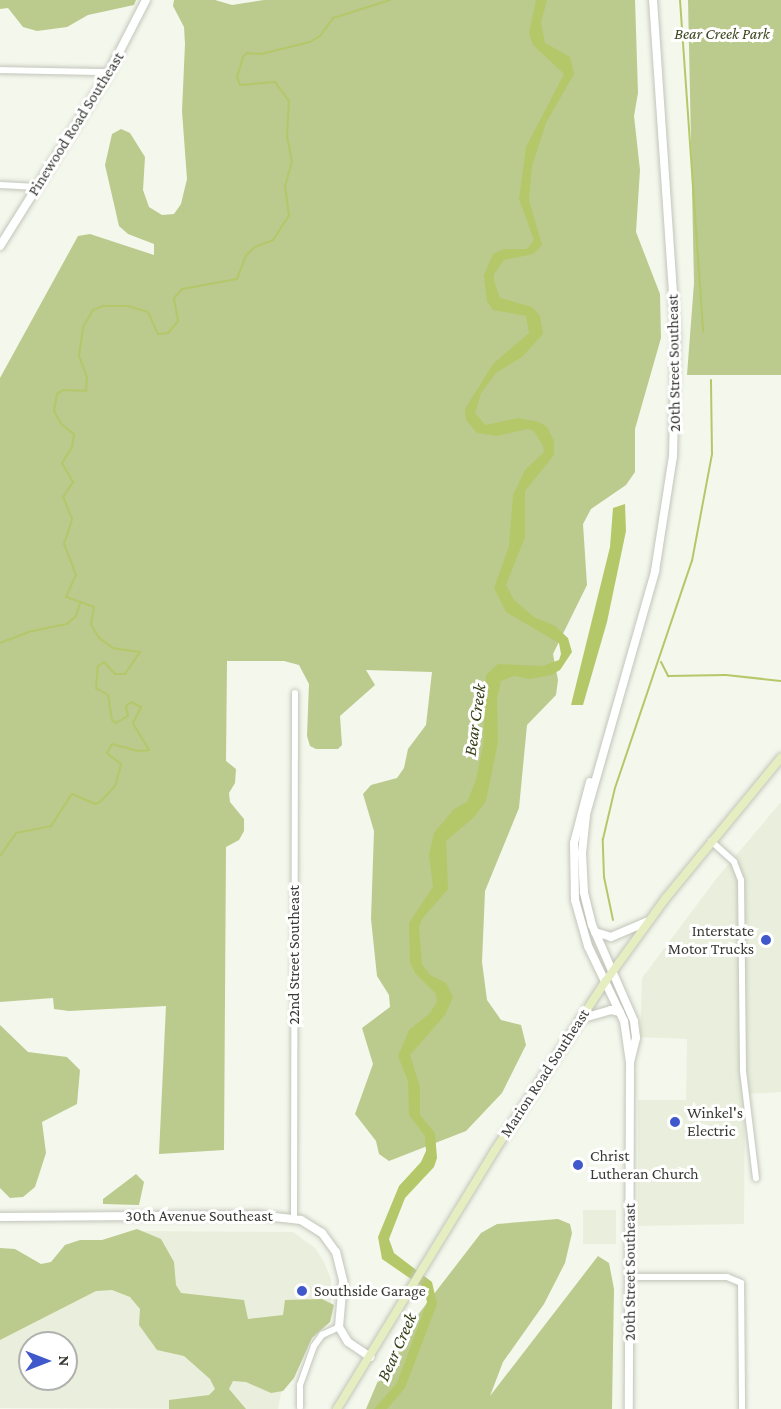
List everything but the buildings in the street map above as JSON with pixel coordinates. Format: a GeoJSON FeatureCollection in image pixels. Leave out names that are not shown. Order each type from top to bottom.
{"type":"FeatureCollection","features":[{"type":"Feature","properties":{"kind":"main road","name":"Marion Road Southeast"},"geometry":{"type":"LineString","coordinates":[[337,1409],[580,1018],[647,922],[781,758]]}},
{"type":"Feature","properties":{"kind":"street","name":"Pinewood Road Southeast"},"geometry":{"type":"LineString","coordinates":[[0,246],[109,72],[146,0]]}},
{"type":"Feature","properties":{"kind":"street","name":"20th Street Southeast"},"geometry":{"type":"LineString","coordinates":[[629,1409],[630,1062],[635,1029],[613,971],[594,931],[584,892],[583,836],[612,719],[661,546],[676,426],[675,327],[653,0]]}},
{"type":"Feature","properties":{"kind":"street"},"geometry":{"type":"LineString","coordinates":[[0,70],[109,72]]}},
{"type":"Feature","properties":{"kind":"street"},"geometry":{"type":"LineString","coordinates":[[0,185],[37,187]]}},
{"type":"Feature","properties":{"kind":"street","name":"22nd Street Southeast"},"geometry":{"type":"LineString","coordinates":[[294,1218],[295,693]]}},
{"type":"Feature","properties":{"kind":"street","name":"20th Street Southeast"},"geometry":{"type":"LineString","coordinates":[[612,719],[582,806],[573,854],[577,911],[605,982],[620,1012],[630,1062]]}},
{"type":"Feature","properties":{"kind":"street"},"geometry":{"type":"LineString","coordinates":[[711,841],[735,862],[741,880],[743,1071],[756,1178]]}},
{"type":"Feature","properties":{"kind":"street"},"geometry":{"type":"LineString","coordinates":[[594,931],[609,938],[647,922]]}},
{"type":"Feature","properties":{"kind":"street"},"geometry":{"type":"LineString","coordinates":[[580,1018],[611,1010],[620,1012]]}},
{"type":"Feature","properties":{"kind":"street","name":"30th Avenue Southeast"},"geometry":{"type":"LineString","coordinates":[[0,1217],[264,1215],[294,1218],[322,1233],[339,1259],[343,1281],[339,1327]]}},
{"type":"Feature","properties":{"kind":"street"},"geometry":{"type":"LineString","coordinates":[[629,1277],[738,1281],[742,1293],[742,1409]]}},
{"type":"Feature","properties":{"kind":"street"},"geometry":{"type":"LineString","coordinates":[[300,1407],[299,1389],[314,1346],[322,1335],[339,1327],[348,1342],[370,1357]]}},
{"type":"Feature","properties":{"kind":"shaded area"},"geometry":{"type":"Polygon","coordinates":[[[536,0],[547,0],[541,22],[545,43],[570,57],[574,74],[546,123],[532,166],[529,200],[542,245],[533,254],[504,260],[494,274],[494,281],[500,298],[532,307],[540,316],[543,334],[522,357],[496,373],[481,393],[475,413],[485,425],[518,418],[539,422],[547,427],[554,441],[554,455],[525,491],[525,537],[506,585],[514,600],[534,617],[555,626],[568,638],[572,652],[560,670],[551,675],[530,679],[514,676],[501,681],[497,699],[498,742],[486,801],[474,817],[446,841],[448,889],[422,919],[419,928],[422,964],[430,975],[446,983],[453,997],[445,1015],[410,1055],[420,1087],[420,1115],[435,1133],[437,1158],[434,1167],[405,1198],[389,1239],[394,1253],[432,1282],[437,1304],[405,1388],[387,1409],[374,1409],[397,1383],[427,1302],[424,1288],[382,1259],[378,1237],[399,1186],[421,1162],[426,1151],[425,1136],[409,1115],[408,1081],[398,1056],[409,1030],[430,1013],[437,1002],[436,994],[415,973],[410,962],[409,923],[433,887],[429,855],[434,833],[454,809],[467,802],[476,780],[483,745],[486,675],[498,664],[542,666],[559,660],[561,654],[559,643],[506,612],[494,588],[509,546],[513,495],[525,470],[544,452],[543,446],[534,431],[527,429],[497,436],[477,433],[466,420],[465,409],[493,364],[529,333],[526,316],[493,310],[487,301],[484,275],[493,254],[504,249],[527,249],[534,240],[519,199],[526,147],[564,74],[533,45],[529,33],[536,0]]]}},
{"type":"Feature","properties":{"kind":"shaded area"},"geometry":{"type":"Polygon","coordinates":[[[625,504],[626,531],[607,622],[583,705],[571,705],[610,547],[613,508],[625,504]]]}},
{"type":"Feature","properties":{"kind":"shaded area"},"geometry":{"type":"Polygon","coordinates":[[[781,802],[781,1092],[745,1094],[744,1224],[638,1226],[638,1100],[686,1100],[687,1039],[640,1037],[642,978],[716,879],[781,802]]]}},
{"type":"Feature","properties":{"kind":"shaded area"},"geometry":{"type":"Polygon","coordinates":[[[583,1210],[616,1210],[616,1244],[583,1244],[583,1210]]]}},
{"type":"Feature","properties":{"kind":"shaded area"},"geometry":{"type":"Polygon","coordinates":[[[140,1231],[293,1232],[315,1248],[324,1262],[331,1279],[331,1309],[253,1326],[159,1312],[140,1231]]]}},
{"type":"Feature","properties":{"kind":"shaded area"},"geometry":{"type":"Polygon","coordinates":[[[85,1287],[130,1289],[283,1382],[278,1409],[0,1408],[0,1321],[85,1287]]]}},
{"type":"Feature","properties":{"kind":"green space"},"geometry":{"type":"Polygon","coordinates":[[[0,0],[136,0],[134,5],[88,15],[67,27],[37,31],[23,27],[8,8],[0,9],[0,0]]]}},
{"type":"Feature","properties":{"kind":"green space"},"geometry":{"type":"Polygon","coordinates":[[[174,0],[215,0],[232,5],[264,0],[635,0],[638,93],[634,116],[640,170],[636,232],[660,294],[661,338],[635,429],[635,472],[626,485],[591,509],[583,524],[587,585],[553,654],[558,680],[556,695],[527,725],[519,808],[485,891],[482,962],[487,1000],[501,1020],[521,1025],[526,1045],[502,1093],[466,1131],[389,1161],[379,1154],[376,1141],[355,1114],[373,1064],[362,1028],[390,1007],[389,995],[377,976],[371,919],[374,831],[363,794],[371,785],[397,778],[404,768],[408,749],[426,725],[432,672],[366,670],[375,685],[340,716],[342,745],[338,749],[316,749],[310,746],[307,736],[309,684],[299,665],[284,661],[227,661],[226,761],[236,769],[235,783],[229,793],[230,802],[244,819],[244,831],[239,840],[226,847],[224,1150],[159,1154],[166,1006],[69,1011],[54,1009],[53,998],[0,1002],[0,378],[78,236],[90,234],[154,255],[154,244],[128,234],[119,226],[105,165],[112,134],[121,129],[130,133],[145,157],[143,190],[149,207],[162,215],[174,214],[181,204],[187,179],[182,111],[185,44],[184,27],[173,6],[174,0]]]}},
{"type":"Feature","properties":{"kind":"green space","name":"Bear Creek Park"},"geometry":{"type":"Polygon","coordinates":[[[688,0],[781,0],[781,375],[687,375],[694,283],[688,0]]]}},
{"type":"Feature","properties":{"kind":"green space"},"geometry":{"type":"Polygon","coordinates":[[[0,1025],[28,1052],[67,1057],[80,1070],[77,1104],[42,1122],[46,1153],[35,1187],[23,1197],[10,1198],[0,1188],[0,1025]]]}},
{"type":"Feature","properties":{"kind":"green space"},"geometry":{"type":"Polygon","coordinates":[[[136,1174],[144,1182],[139,1205],[103,1204],[103,1199],[136,1174]]]}},
{"type":"Feature","properties":{"kind":"green space"},"geometry":{"type":"Polygon","coordinates":[[[558,1219],[570,1224],[572,1233],[565,1263],[544,1304],[503,1362],[490,1396],[598,1256],[609,1263],[614,1289],[612,1409],[366,1409],[386,1362],[407,1329],[481,1233],[497,1224],[558,1219]]]}},
{"type":"Feature","properties":{"kind":"green space"},"geometry":{"type":"Polygon","coordinates":[[[137,1229],[161,1239],[174,1262],[176,1285],[181,1293],[244,1300],[248,1319],[283,1315],[285,1300],[322,1299],[334,1305],[330,1322],[312,1338],[294,1378],[283,1391],[271,1393],[246,1382],[233,1381],[229,1389],[246,1409],[169,1409],[169,1400],[209,1395],[215,1389],[210,1379],[184,1356],[157,1350],[139,1325],[140,1309],[130,1297],[112,1290],[96,1291],[0,1340],[0,1248],[15,1249],[41,1264],[51,1262],[65,1245],[80,1240],[102,1240],[137,1229]]]}},
{"type":"Feature","properties":{"kind":"waterway"},"geometry":{"type":"LineString","coordinates":[[0,856],[16,833],[51,826],[72,794],[95,804],[100,802],[115,786],[120,769],[121,764],[107,753],[112,744],[139,751],[149,750],[133,723],[141,707],[131,702],[126,706],[128,716],[116,723],[112,720],[108,695],[96,688],[98,666],[104,662],[115,674],[125,674],[140,652],[113,648],[99,638],[91,624],[94,607],[66,597],[76,575],[64,544],[72,519],[63,497],[73,482],[62,463],[72,447],[74,434],[62,425],[54,411],[57,394],[63,390],[86,391],[87,377],[79,356],[83,327],[93,310],[103,306],[128,306],[148,312],[158,334],[168,333],[178,321],[174,298],[182,289],[237,279],[246,255],[255,247],[273,240],[289,215],[285,186],[292,162],[287,137],[289,101],[275,82],[240,85],[237,77],[243,57],[247,53],[261,54],[310,42],[320,36],[333,18],[390,0]]}},
{"type":"Feature","properties":{"kind":"waterway"},"geometry":{"type":"LineString","coordinates":[[680,0],[703,331]]}},
{"type":"Feature","properties":{"kind":"waterway"},"geometry":{"type":"LineString","coordinates":[[613,920],[604,877],[603,839],[615,788],[692,561],[712,454],[711,380]]}},
{"type":"Feature","properties":{"kind":"waterway"},"geometry":{"type":"LineString","coordinates":[[0,643],[28,632],[67,624],[76,616],[80,603]]}},
{"type":"Feature","properties":{"kind":"waterway"},"geometry":{"type":"LineString","coordinates":[[661,662],[668,676],[726,675],[781,681]]}},
{"type":"Feature","properties":{"kind":"place","name":"Interstate Motor Trucks"},"geometry":{"type":"Point","coordinates":[766,940]}},
{"type":"Feature","properties":{"kind":"place","name":"Winkel's Electric"},"geometry":{"type":"Point","coordinates":[675,1122]}},
{"type":"Feature","properties":{"kind":"place","name":"Christ Lutheran Church"},"geometry":{"type":"Point","coordinates":[578,1165]}},
{"type":"Feature","properties":{"kind":"place","name":"Southside Garage"},"geometry":{"type":"Point","coordinates":[302,1291]}},
{"type":"Feature","properties":{"kind":"water label","name":"Bear Creek"},"geometry":{"type":"Point","coordinates":[475,720]}},
{"type":"Feature","properties":{"kind":"water label","name":"Bear Creek"},"geometry":{"type":"Point","coordinates":[397,1347]}}]}
